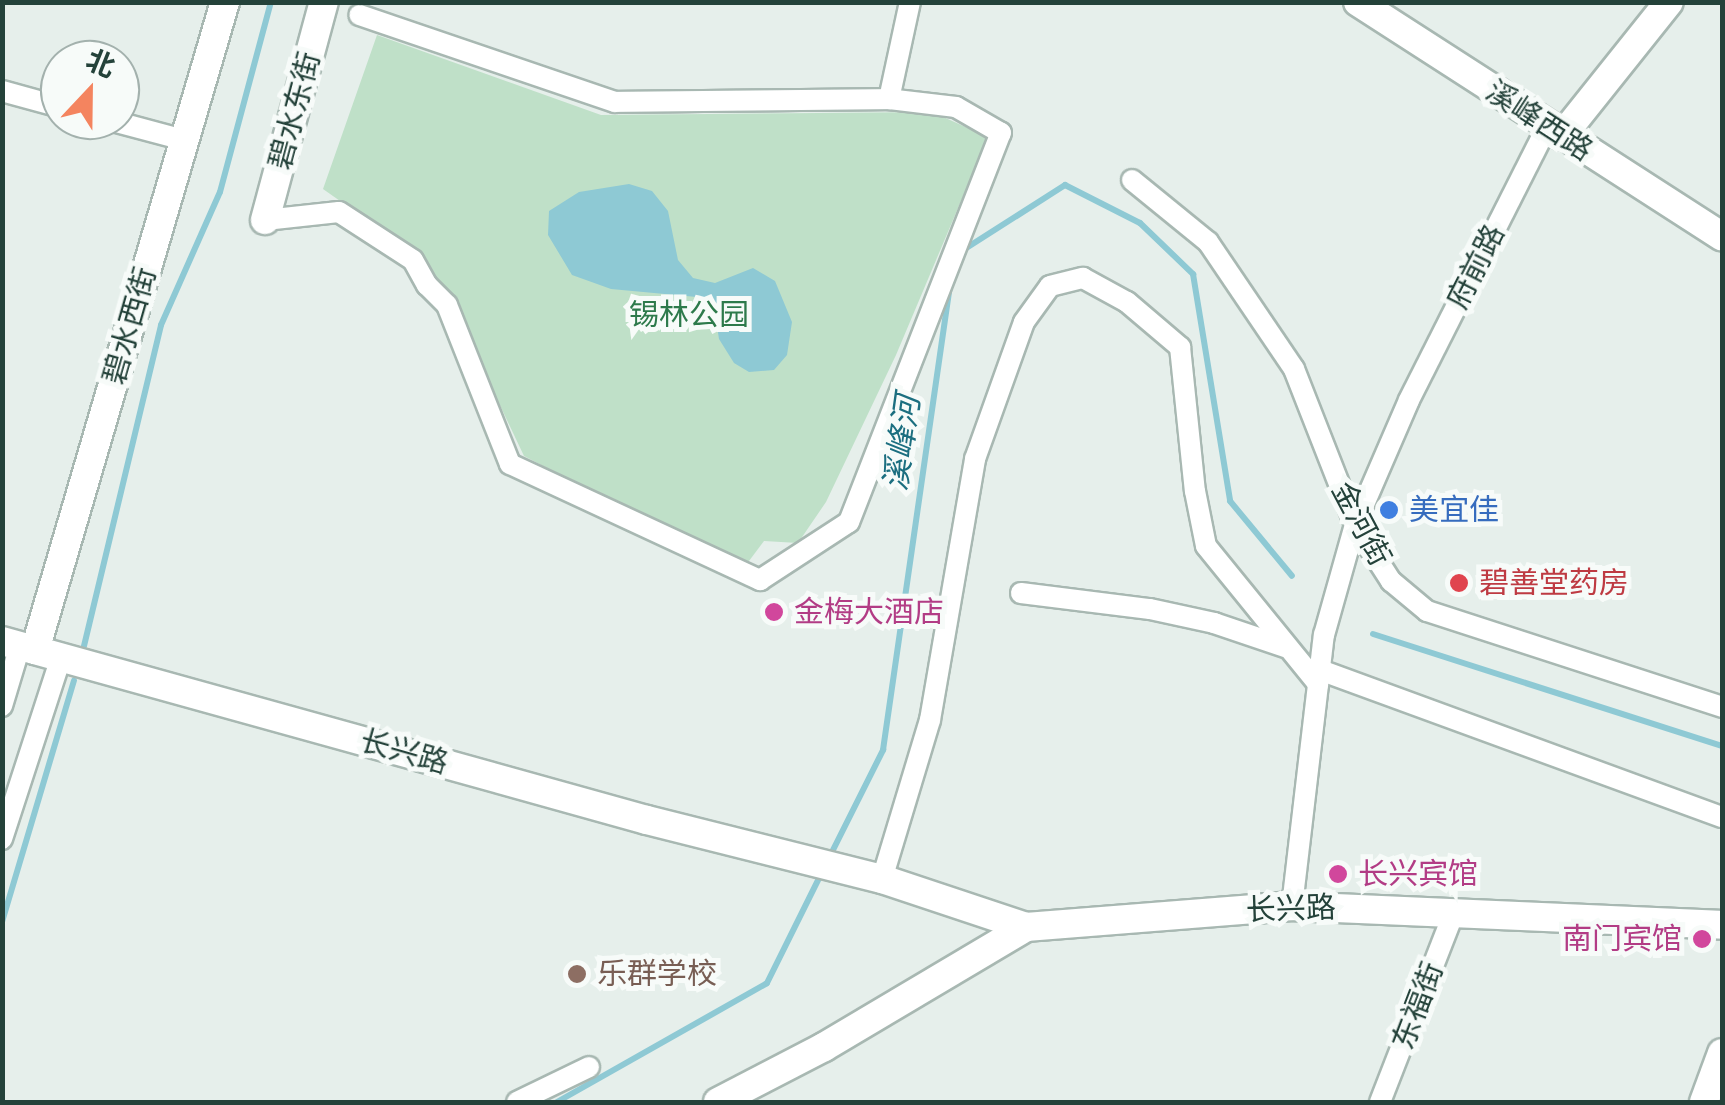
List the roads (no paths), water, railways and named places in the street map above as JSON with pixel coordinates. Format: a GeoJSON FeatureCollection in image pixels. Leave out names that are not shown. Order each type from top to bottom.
{"type":"FeatureCollection","features":[{"type":"Feature","properties":{"kind":"street","name":"碧水西街"},"geometry":{"type":"LineString","coordinates":[[30,648],[225,2]]}},
{"type":"Feature","properties":{"kind":"street","name":"碧水东街"},"geometry":{"type":"LineString","coordinates":[[265,220],[324,2]]}},
{"type":"Feature","properties":{"kind":"street"},"geometry":{"type":"LineString","coordinates":[[889,99],[910,2]]}},
{"type":"Feature","properties":{"kind":"street","name":"溪峰西路"},"geometry":{"type":"LineString","coordinates":[[1358,2],[1554,132],[1722,236]]}},
{"type":"Feature","properties":{"kind":"street","name":"府前路"},"geometry":{"type":"LineString","coordinates":[[1321,661],[1354,525],[1409,400],[1554,132],[1644,2]]}},
{"type":"Feature","properties":{"kind":"street","name":"府前路"},"geometry":{"type":"LineString","coordinates":[[1554,132],[1668,2]]}},
{"type":"Feature","properties":{"kind":"street"},"geometry":{"type":"LineString","coordinates":[[265,220],[339,212],[413,260],[427,284],[447,304],[510,464],[760,580],[849,522],[1001,133],[956,107],[889,99],[615,102],[359,15]]}},
{"type":"Feature","properties":{"kind":"street"},"geometry":{"type":"LineString","coordinates":[[2,91],[40,101]]}},
{"type":"Feature","properties":{"kind":"street"},"geometry":{"type":"LineString","coordinates":[[140,128],[184,140]]}},
{"type":"Feature","properties":{"kind":"street","name":"金河街"},"geometry":{"type":"LineString","coordinates":[[1132,180],[1208,242],[1294,369],[1354,525],[1392,581],[1427,611],[1722,706]]}},
{"type":"Feature","properties":{"kind":"street"},"geometry":{"type":"LineString","coordinates":[[874,878],[930,720],[975,459],[1024,322],[1050,286],[1083,278],[1127,302],[1180,347],[1195,491],[1206,546],[1287,648]]}},
{"type":"Feature","properties":{"kind":"street"},"geometry":{"type":"LineString","coordinates":[[1021,593],[1166,613],[1287,648],[1722,816]]}},
{"type":"Feature","properties":{"kind":"street"},"geometry":{"type":"LineString","coordinates":[[2,706],[30,648]]}},
{"type":"Feature","properties":{"kind":"street"},"geometry":{"type":"LineString","coordinates":[[2,839],[30,648]]}},
{"type":"Feature","properties":{"kind":"street","name":"长兴路"},"geometry":{"type":"LineString","coordinates":[[30,648],[647,820],[807,858],[1026,927],[1292,906],[1455,910],[1722,925]]}},
{"type":"Feature","properties":{"kind":"street"},"geometry":{"type":"LineString","coordinates":[[1292,906],[1321,661]]}},
{"type":"Feature","properties":{"kind":"street","name":"东福街"},"geometry":{"type":"LineString","coordinates":[[1380,1102],[1455,910]]}},
{"type":"Feature","properties":{"kind":"street"},"geometry":{"type":"LineString","coordinates":[[718,1102],[824,1047],[1026,927]]}},
{"type":"Feature","properties":{"kind":"street"},"geometry":{"type":"LineString","coordinates":[[1704,1102],[1722,1053]]}},
{"type":"Feature","properties":{"kind":"street"},"geometry":{"type":"LineString","coordinates":[[517,1102],[589,1066]]}},
{"type":"Feature","properties":{"kind":"water"},"geometry":{"type":"Polygon","coordinates":[[[629,184],[652,191],[668,211],[678,260],[693,278],[715,283],[753,268],[775,281],[792,322],[787,355],[774,370],[749,372],[734,363],[719,339],[715,314],[697,297],[611,289],[572,275],[548,235],[549,211],[579,192],[629,184]]]}},
{"type":"Feature","properties":{"kind":"waterway"},"geometry":{"type":"LineString","coordinates":[[84,646],[161,325],[220,192],[271,2]]}},
{"type":"Feature","properties":{"kind":"waterway","name":"溪峰河"},"geometry":{"type":"LineString","coordinates":[[960,252],[1065,185],[1140,223],[1193,274],[1230,501],[1292,576]]}},
{"type":"Feature","properties":{"kind":"waterway","name":"溪峰河"},"geometry":{"type":"LineString","coordinates":[[830,856],[883,750],[950,286]]}},
{"type":"Feature","properties":{"kind":"waterway","name":"溪峰河"},"geometry":{"type":"LineString","coordinates":[[1373,634],[1722,746]]}},
{"type":"Feature","properties":{"kind":"waterway"},"geometry":{"type":"LineString","coordinates":[[2,922],[74,680]]}},
{"type":"Feature","properties":{"kind":"waterway","name":"溪峰河"},"geometry":{"type":"LineString","coordinates":[[557,1102],[767,983],[822,872]]}},
{"type":"Feature","properties":{"kind":"place","name":"美宜佳"},"geometry":{"type":"Point","coordinates":[1389,510]}},
{"type":"Feature","properties":{"kind":"place","name":"碧善堂药房"},"geometry":{"type":"Point","coordinates":[1459,583]}},
{"type":"Feature","properties":{"kind":"place","name":"金梅大酒店"},"geometry":{"type":"Point","coordinates":[774,612]}},
{"type":"Feature","properties":{"kind":"place","name":"长兴宾馆"},"geometry":{"type":"Point","coordinates":[1338,874]}},
{"type":"Feature","properties":{"kind":"place","name":"南门宾馆"},"geometry":{"type":"Point","coordinates":[1702,939]}},
{"type":"Feature","properties":{"kind":"place","name":"乐群学校"},"geometry":{"type":"Point","coordinates":[577,974]}},
{"type":"Feature","properties":{"kind":"park label","name":"锡林公园"},"geometry":{"type":"Point","coordinates":[689,315]}}]}
